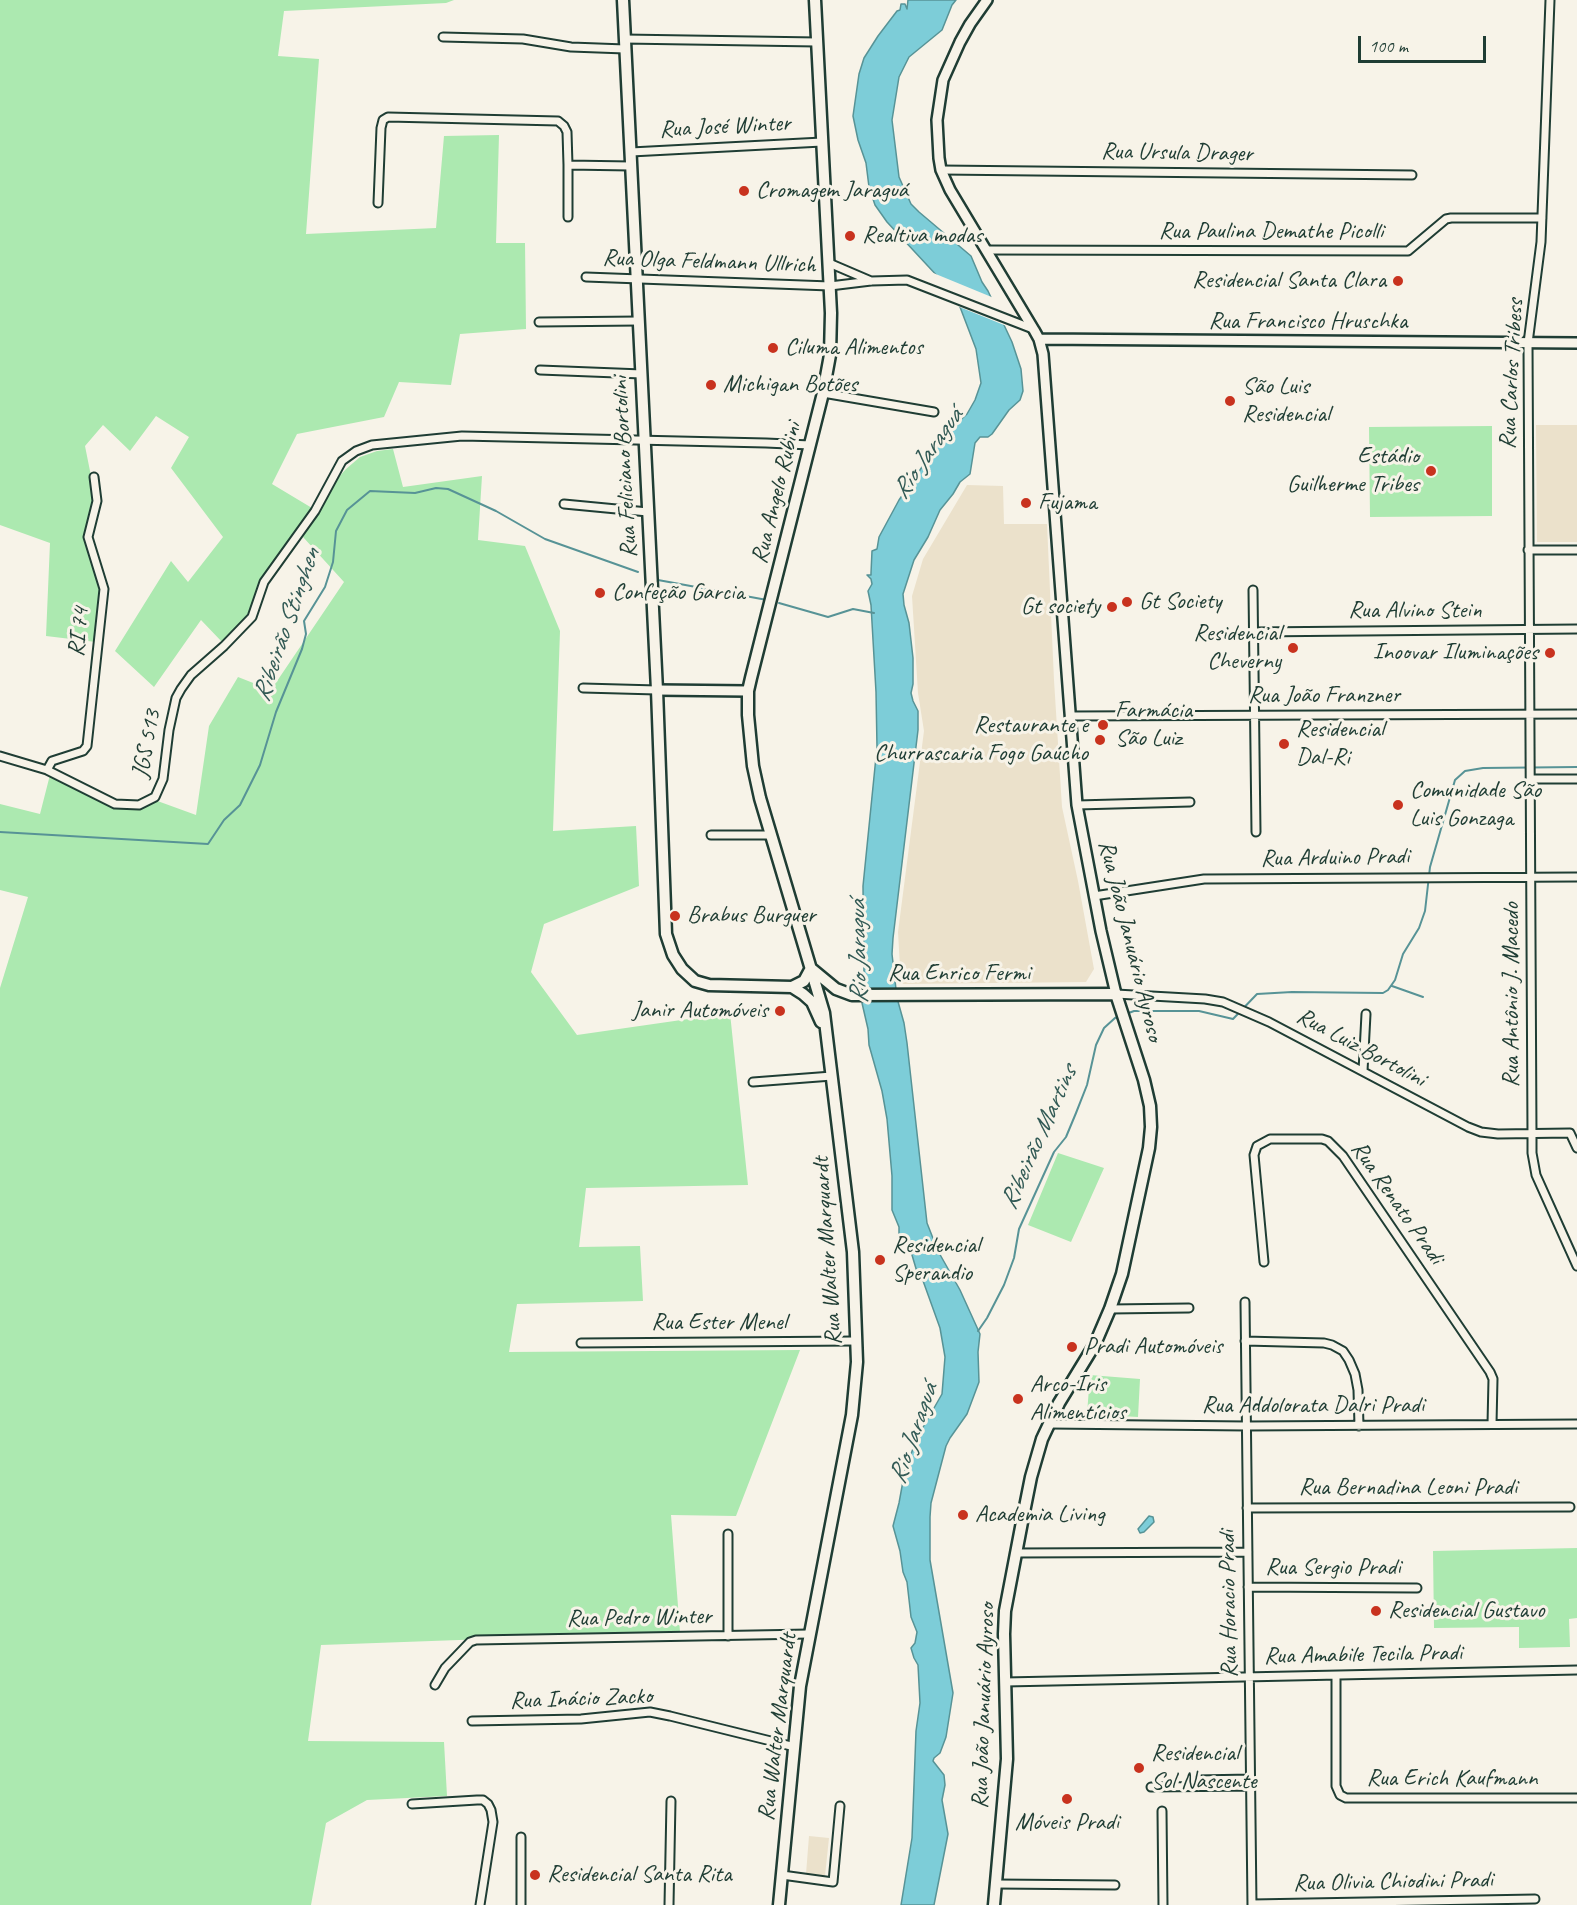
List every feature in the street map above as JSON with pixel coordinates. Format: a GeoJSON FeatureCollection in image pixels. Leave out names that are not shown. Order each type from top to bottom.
{"type":"FeatureCollection","features":[{"type":"Feature","properties":{"kind":"main road","name":"Rua Feliciano Bortolini"},"geometry":{"type":"LineString","coordinates":[[623,0],[657,690],[666,934],[673,955],[682,969],[695,981],[709,985],[792,987]]}},
{"type":"Feature","properties":{"kind":"main road","name":"Rua Angelo Rubini"},"geometry":{"type":"LineString","coordinates":[[771,601],[823,393],[830,355],[830,286],[815,0]]}},
{"type":"Feature","properties":{"kind":"main road","name":"Rua João Januário Ayroso"},"geometry":{"type":"LineString","coordinates":[[987,0],[960,42],[943,80],[937,120],[937,144],[941,170],[950,190],[1037,334],[1046,372],[1077,805],[1116,994],[1144,1080],[1150,1106],[1151,1127],[1148,1158],[1124,1265],[1110,1309],[1095,1344],[1049,1424],[1031,1477],[1005,1611],[1007,1759],[993,1905]]}},
{"type":"Feature","properties":{"kind":"main road","name":"Rua Francisco Hruschka"},"geometry":{"type":"LineString","coordinates":[[1037,334],[1577,344]]}},
{"type":"Feature","properties":{"kind":"main road","name":"Rua Walter Marquardt"},"geometry":{"type":"LineString","coordinates":[[771,601],[748,691],[753,766],[771,836],[822,1003],[853,1252],[856,1341],[856,1384],[852,1415],[800,1686],[779,1905]]}},
{"type":"Feature","properties":{"kind":"main road"},"geometry":{"type":"LineString","coordinates":[[657,690],[748,691]]}},
{"type":"Feature","properties":{"kind":"main road"},"geometry":{"type":"LineString","coordinates":[[811,968],[804,981],[792,987],[812,1002],[826,1034]]}},
{"type":"Feature","properties":{"kind":"main road","name":"Rua Enrico Fermi"},"geometry":{"type":"LineString","coordinates":[[811,968],[836,989],[854,995],[1116,994]]}},
{"type":"Feature","properties":{"kind":"street","name":"Rua Carlos Tribess"},"geometry":{"type":"LineString","coordinates":[[1530,714],[1528,343],[1539,269],[1550,0]]}},
{"type":"Feature","properties":{"kind":"street"},"geometry":{"type":"LineString","coordinates":[[443,37],[523,39],[571,47],[625,44],[818,42]]}},
{"type":"Feature","properties":{"kind":"street"},"geometry":{"type":"LineString","coordinates":[[378,203],[381,128],[383,120],[388,117],[558,122],[567,132],[568,217]]}},
{"type":"Feature","properties":{"kind":"street","name":"Rua José Winter"},"geometry":{"type":"LineString","coordinates":[[631,152],[822,142]]}},
{"type":"Feature","properties":{"kind":"street"},"geometry":{"type":"LineString","coordinates":[[568,165],[631,166]]}},
{"type":"Feature","properties":{"kind":"street","name":"Rua Ursula Drager"},"geometry":{"type":"LineString","coordinates":[[941,170],[1412,175]]}},
{"type":"Feature","properties":{"kind":"street","name":"Rua Paulina Demathe Picolli"},"geometry":{"type":"LineString","coordinates":[[986,250],[1408,251],[1446,219],[1542,218]]}},
{"type":"Feature","properties":{"kind":"street"},"geometry":{"type":"LineString","coordinates":[[828,263],[871,281]]}},
{"type":"Feature","properties":{"kind":"street","name":"Rua Olga Feldmann Ullrich"},"geometry":{"type":"LineString","coordinates":[[586,277],[830,286],[897,279],[915,283],[1016,322],[1037,334]]}},
{"type":"Feature","properties":{"kind":"street"},"geometry":{"type":"LineString","coordinates":[[539,322],[639,321]]}},
{"type":"Feature","properties":{"kind":"street"},"geometry":{"type":"LineString","coordinates":[[540,370],[642,374]]}},
{"type":"Feature","properties":{"kind":"street"},"geometry":{"type":"LineString","coordinates":[[823,393],[934,412]]}},
{"type":"Feature","properties":{"kind":"street","name":"JGS 513"},"geometry":{"type":"LineString","coordinates":[[0,756],[47,770],[114,804],[139,806],[155,797],[164,779],[169,730],[176,698],[191,675],[252,617],[264,582],[315,511],[342,461],[356,451],[372,445],[462,436],[810,445]]}},
{"type":"Feature","properties":{"kind":"street","name":"RI 74"},"geometry":{"type":"LineString","coordinates":[[47,770],[52,760],[83,751],[87,746],[104,589],[88,537],[97,501],[94,477]]}},
{"type":"Feature","properties":{"kind":"street"},"geometry":{"type":"LineString","coordinates":[[564,504],[648,512]]}},
{"type":"Feature","properties":{"kind":"street"},"geometry":{"type":"LineString","coordinates":[[1528,550],[1577,550]]}},
{"type":"Feature","properties":{"kind":"street"},"geometry":{"type":"LineString","coordinates":[[1252,590],[1256,832]]}},
{"type":"Feature","properties":{"kind":"street","name":"Rua Alvino Stein"},"geometry":{"type":"LineString","coordinates":[[1253,632],[1577,629]]}},
{"type":"Feature","properties":{"kind":"street"},"geometry":{"type":"LineString","coordinates":[[583,688],[657,690]]}},
{"type":"Feature","properties":{"kind":"street","name":"Rua Antônio J. Macedo"},"geometry":{"type":"LineString","coordinates":[[1530,714],[1532,1154],[1536,1175],[1577,1266]]}},
{"type":"Feature","properties":{"kind":"street","name":"Rua João Franzner"},"geometry":{"type":"LineString","coordinates":[[1071,716],[1577,714]]}},
{"type":"Feature","properties":{"kind":"street"},"geometry":{"type":"LineString","coordinates":[[1530,776],[1577,779]]}},
{"type":"Feature","properties":{"kind":"street"},"geometry":{"type":"LineString","coordinates":[[1077,805],[1190,802]]}},
{"type":"Feature","properties":{"kind":"street"},"geometry":{"type":"LineString","coordinates":[[711,835],[771,836]]}},
{"type":"Feature","properties":{"kind":"street","name":"Rua Arduino Pradi"},"geometry":{"type":"LineString","coordinates":[[1094,896],[1204,879],[1422,876],[1577,877]]}},
{"type":"Feature","properties":{"kind":"street","name":"Rua Luiz Bortolini"},"geometry":{"type":"LineString","coordinates":[[1116,994],[1205,999],[1237,1007],[1468,1127],[1481,1132],[1574,1133],[1577,1148]]}},
{"type":"Feature","properties":{"kind":"street"},"geometry":{"type":"LineString","coordinates":[[1363,1071],[1366,1014]]}},
{"type":"Feature","properties":{"kind":"street"},"geometry":{"type":"LineString","coordinates":[[753,1082],[832,1076]]}},
{"type":"Feature","properties":{"kind":"street","name":"Rua Renato Pradi"},"geometry":{"type":"LineString","coordinates":[[1264,1262],[1254,1155],[1257,1146],[1270,1139],[1328,1141],[1342,1156],[1490,1372],[1493,1379],[1492,1424]]}},
{"type":"Feature","properties":{"kind":"street","name":"Rua Horacio Pradi"},"geometry":{"type":"LineString","coordinates":[[1245,1302],[1252,1905]]}},
{"type":"Feature","properties":{"kind":"street"},"geometry":{"type":"LineString","coordinates":[[1110,1309],[1189,1308]]}},
{"type":"Feature","properties":{"kind":"street","name":"Rua Ester Menel"},"geometry":{"type":"LineString","coordinates":[[581,1342],[856,1341]]}},
{"type":"Feature","properties":{"kind":"street"},"geometry":{"type":"LineString","coordinates":[[1245,1341],[1324,1342],[1343,1352],[1350,1360],[1355,1374],[1359,1426]]}},
{"type":"Feature","properties":{"kind":"street","name":"Rua Addolorata Dalri Pradi"},"geometry":{"type":"LineString","coordinates":[[1049,1424],[1359,1426],[1577,1424]]}},
{"type":"Feature","properties":{"kind":"street","name":"Rua Bernadina Leoni Pradi"},"geometry":{"type":"LineString","coordinates":[[1247,1508],[1570,1507]]}},
{"type":"Feature","properties":{"kind":"street"},"geometry":{"type":"LineString","coordinates":[[728,1534],[728,1636]]}},
{"type":"Feature","properties":{"kind":"street"},"geometry":{"type":"LineString","coordinates":[[1016,1552],[1248,1552]]}},
{"type":"Feature","properties":{"kind":"street","name":"Rua Sergio Pradi"},"geometry":{"type":"LineString","coordinates":[[1248,1587],[1417,1588]]}},
{"type":"Feature","properties":{"kind":"street","name":"Rua Pedro Winter"},"geometry":{"type":"LineString","coordinates":[[435,1685],[445,1668],[470,1642],[476,1640],[809,1634]]}},
{"type":"Feature","properties":{"kind":"street","name":"Rua Amabile Tecila Pradi"},"geometry":{"type":"LineString","coordinates":[[1005,1682],[1577,1670]]}},
{"type":"Feature","properties":{"kind":"street","name":"Rua Erich Kaufmann"},"geometry":{"type":"LineString","coordinates":[[1336,1676],[1336,1786],[1340,1795],[1346,1798],[1577,1798]]}},
{"type":"Feature","properties":{"kind":"street","name":"Rua Inácio Zacko"},"geometry":{"type":"LineString","coordinates":[[472,1721],[581,1719],[650,1713],[795,1747]]}},
{"type":"Feature","properties":{"kind":"street"},"geometry":{"type":"LineString","coordinates":[[1197,1780],[1251,1782]]}},
{"type":"Feature","properties":{"kind":"street"},"geometry":{"type":"LineString","coordinates":[[1151,1787],[1251,1782]]}},
{"type":"Feature","properties":{"kind":"street"},"geometry":{"type":"LineString","coordinates":[[412,1804],[477,1800],[488,1803],[493,1822],[480,1905]]}},
{"type":"Feature","properties":{"kind":"street"},"geometry":{"type":"LineString","coordinates":[[669,1905],[671,1801]]}},
{"type":"Feature","properties":{"kind":"street"},"geometry":{"type":"LineString","coordinates":[[782,1875],[833,1882],[840,1806]]}},
{"type":"Feature","properties":{"kind":"street"},"geometry":{"type":"LineString","coordinates":[[1162,1811],[1163,1905]]}},
{"type":"Feature","properties":{"kind":"street"},"geometry":{"type":"LineString","coordinates":[[521,1837],[521,1905]]}},
{"type":"Feature","properties":{"kind":"street"},"geometry":{"type":"LineString","coordinates":[[995,1884],[1115,1885]]}},
{"type":"Feature","properties":{"kind":"street","name":"Rua Olivia Chiodini Pradi"},"geometry":{"type":"LineString","coordinates":[[1252,1905],[1464,1903],[1535,1899]]}},
{"type":"Feature","properties":{"kind":"shaded area"},"geometry":{"type":"Polygon","coordinates":[[[1536,425],[1577,425],[1577,542],[1537,542],[1536,425]]]}},
{"type":"Feature","properties":{"kind":"shaded area"},"geometry":{"type":"Polygon","coordinates":[[[967,485],[1003,486],[1004,524],[1047,524],[1062,807],[1094,969],[1086,982],[901,984],[898,932],[924,731],[918,693],[912,596],[923,559],[967,485]]]}},
{"type":"Feature","properties":{"kind":"shaded area"},"geometry":{"type":"Polygon","coordinates":[[[809,1836],[829,1838],[825,1876],[806,1874],[809,1836]]]}},
{"type":"Feature","properties":{"kind":"green space"},"geometry":{"type":"Polygon","coordinates":[[[0,0],[454,0],[446,3],[284,11],[278,56],[319,59],[306,234],[436,228],[444,136],[499,135],[496,243],[525,243],[526,329],[460,334],[451,385],[399,382],[384,417],[297,434],[272,484],[312,508],[297,532],[260,579],[250,616],[223,643],[201,620],[154,687],[115,651],[171,561],[188,582],[223,537],[171,468],[189,437],[156,416],[130,451],[103,425],[85,446],[95,496],[86,538],[102,588],[96,642],[46,636],[50,543],[0,525],[0,0]]]}},
{"type":"Feature","properties":{"kind":"green space","name":"Estádio Guilherme Tribes"},"geometry":{"type":"Polygon","coordinates":[[[1492,426],[1492,516],[1370,517],[1369,427],[1492,426]]]}},
{"type":"Feature","properties":{"kind":"green space"},"geometry":{"type":"Polygon","coordinates":[[[393,449],[403,487],[482,476],[478,540],[525,546],[560,631],[553,831],[636,826],[639,886],[544,924],[531,972],[577,1035],[730,1013],[748,1185],[586,1188],[579,1247],[640,1246],[643,1301],[517,1304],[509,1352],[800,1350],[736,1516],[671,1515],[680,1632],[321,1645],[308,1741],[444,1742],[447,1796],[367,1800],[326,1823],[311,1905],[0,1905],[0,988],[28,897],[0,890],[0,804],[40,814],[52,767],[107,799],[124,804],[140,803],[152,799],[196,815],[209,726],[238,677],[271,690],[344,582],[303,537],[336,480],[346,469],[360,457],[377,451],[393,449]]]}},
{"type":"Feature","properties":{"kind":"green space"},"geometry":{"type":"Polygon","coordinates":[[[1058,1153],[1104,1168],[1071,1242],[1028,1225],[1058,1153]]]}},
{"type":"Feature","properties":{"kind":"green space"},"geometry":{"type":"Polygon","coordinates":[[[1090,1375],[1140,1379],[1138,1417],[1087,1414],[1090,1375]]]}},
{"type":"Feature","properties":{"kind":"green space"},"geometry":{"type":"Polygon","coordinates":[[[1577,1548],[1577,1618],[1569,1619],[1570,1647],[1519,1648],[1519,1627],[1434,1628],[1433,1551],[1577,1548]]]}},
{"type":"Feature","properties":{"kind":"water"},"geometry":{"type":"Polygon","coordinates":[[[908,0],[956,0],[942,30],[909,57],[899,77],[892,120],[899,177],[911,204],[971,256],[1012,342],[1021,369],[1023,391],[1020,400],[1009,410],[992,434],[988,437],[980,437],[975,443],[970,474],[960,482],[940,510],[928,537],[914,560],[903,594],[913,658],[911,693],[918,711],[918,730],[892,954],[897,998],[907,1043],[927,1223],[938,1251],[960,1290],[980,1334],[979,1382],[967,1414],[946,1446],[931,1503],[930,1560],[953,1693],[946,1737],[940,1753],[933,1761],[944,1775],[942,1800],[948,1834],[934,1905],[901,1905],[912,1838],[916,1731],[920,1703],[918,1665],[911,1648],[915,1643],[917,1632],[911,1617],[907,1582],[893,1526],[905,1470],[922,1429],[942,1394],[945,1357],[940,1328],[922,1278],[917,1272],[905,1241],[899,1236],[899,1227],[892,1210],[892,1176],[887,1119],[869,1045],[862,1003],[863,886],[877,747],[871,605],[868,591],[872,584],[867,575],[871,575],[872,551],[877,549],[879,537],[899,500],[945,434],[967,414],[981,383],[976,349],[960,307],[940,279],[887,222],[875,205],[853,116],[859,74],[864,58],[878,36],[900,10],[901,4],[905,4],[907,9],[908,0]]]}},
{"type":"Feature","properties":{"kind":"water"},"geometry":{"type":"Polygon","coordinates":[[[1149,1516],[1153,1517],[1154,1522],[1140,1533],[1138,1529],[1149,1516]]]}},
{"type":"Feature","properties":{"kind":"pier"},"geometry":{"type":"Polygon","coordinates":[[[926,270],[994,298],[1009,327],[957,306],[938,281],[926,270]]]}},
{"type":"Feature","properties":{"kind":"waterway","name":"Ribeirão Stinghen"},"geometry":{"type":"LineString","coordinates":[[0,832],[208,844],[224,820],[240,805],[260,765],[276,712],[302,649],[306,634],[304,621],[325,587],[333,562],[336,531],[347,510],[370,491],[415,493],[436,488],[448,489],[496,511],[545,539],[638,572]]}},
{"type":"Feature","properties":{"kind":"waterway","name":"Ribeirão Stinghen"},"geometry":{"type":"LineString","coordinates":[[658,580],[767,600]]}},
{"type":"Feature","properties":{"kind":"waterway","name":"Ribeirão Stinghen"},"geometry":{"type":"LineString","coordinates":[[779,603],[828,617],[853,609],[874,613]]}},
{"type":"Feature","properties":{"kind":"waterway","name":"Ribeirão Martins"},"geometry":{"type":"LineString","coordinates":[[1126,1014],[1134,1011],[1199,1011],[1233,1019],[1257,994],[1383,993],[1395,980],[1403,954],[1419,928],[1425,911],[1430,867],[1455,780],[1465,771],[1483,768],[1577,767]]}},
{"type":"Feature","properties":{"kind":"waterway"},"geometry":{"type":"LineString","coordinates":[[1392,986],[1423,997]]}},
{"type":"Feature","properties":{"kind":"waterway","name":"Ribeirão Martins"},"geometry":{"type":"LineString","coordinates":[[978,1331],[1004,1285],[1014,1258],[1019,1229],[1054,1152],[1066,1137],[1076,1113],[1087,1085],[1096,1045],[1104,1028],[1120,1016]]}},
{"type":"Feature","properties":{"kind":"place","name":"Cromagem Jaraguá"},"geometry":{"type":"Point","coordinates":[744,191]}},
{"type":"Feature","properties":{"kind":"place","name":"Realtiva modas"},"geometry":{"type":"Point","coordinates":[850,236]}},
{"type":"Feature","properties":{"kind":"place","name":"Residencial Santa Clara"},"geometry":{"type":"Point","coordinates":[1398,281]}},
{"type":"Feature","properties":{"kind":"place","name":"Ciluma Alimentos"},"geometry":{"type":"Point","coordinates":[773,348]}},
{"type":"Feature","properties":{"kind":"place","name":"Michigan Botões"},"geometry":{"type":"Point","coordinates":[711,385]}},
{"type":"Feature","properties":{"kind":"place","name":"São Luis Residencial"},"geometry":{"type":"Point","coordinates":[1230,401]}},
{"type":"Feature","properties":{"kind":"place","name":"Estádio Guilherme Tribes"},"geometry":{"type":"Point","coordinates":[1431,471]}},
{"type":"Feature","properties":{"kind":"place","name":"Fujama"},"geometry":{"type":"Point","coordinates":[1026,503]}},
{"type":"Feature","properties":{"kind":"place","name":"Confeção Garcia"},"geometry":{"type":"Point","coordinates":[600,593]}},
{"type":"Feature","properties":{"kind":"place","name":"Gt Society"},"geometry":{"type":"Point","coordinates":[1127,602]}},
{"type":"Feature","properties":{"kind":"place","name":"Gt society"},"geometry":{"type":"Point","coordinates":[1112,607]}},
{"type":"Feature","properties":{"kind":"place","name":"Residencial Cheverny"},"geometry":{"type":"Point","coordinates":[1293,648]}},
{"type":"Feature","properties":{"kind":"place","name":"Inoovar Iluminações"},"geometry":{"type":"Point","coordinates":[1550,653]}},
{"type":"Feature","properties":{"kind":"place","name":"Farmácia São Luiz"},"geometry":{"type":"Point","coordinates":[1103,725]}},
{"type":"Feature","properties":{"kind":"place","name":"Restaurante e Churrascaria Fogo Gaúcho"},"geometry":{"type":"Point","coordinates":[1100,740]}},
{"type":"Feature","properties":{"kind":"place","name":"Residencial Dal-Ri"},"geometry":{"type":"Point","coordinates":[1284,744]}},
{"type":"Feature","properties":{"kind":"place","name":"Comunidade São Luis Gonzaga"},"geometry":{"type":"Point","coordinates":[1398,805]}},
{"type":"Feature","properties":{"kind":"place","name":"Brabus Burguer"},"geometry":{"type":"Point","coordinates":[675,916]}},
{"type":"Feature","properties":{"kind":"place","name":"Janir Automóveis"},"geometry":{"type":"Point","coordinates":[780,1011]}},
{"type":"Feature","properties":{"kind":"place","name":"Residencial Sperandio"},"geometry":{"type":"Point","coordinates":[880,1260]}},
{"type":"Feature","properties":{"kind":"place","name":"Pradi Automóveis"},"geometry":{"type":"Point","coordinates":[1072,1347]}},
{"type":"Feature","properties":{"kind":"place","name":"Arco-Iris Alimentícios"},"geometry":{"type":"Point","coordinates":[1018,1399]}},
{"type":"Feature","properties":{"kind":"place","name":"Academia Living"},"geometry":{"type":"Point","coordinates":[963,1515]}},
{"type":"Feature","properties":{"kind":"place","name":"Residencial Gustavo"},"geometry":{"type":"Point","coordinates":[1376,1611]}},
{"type":"Feature","properties":{"kind":"place","name":"Residencial Sol Nascente"},"geometry":{"type":"Point","coordinates":[1139,1768]}},
{"type":"Feature","properties":{"kind":"place","name":"Móveis Pradi"},"geometry":{"type":"Point","coordinates":[1067,1799]}},
{"type":"Feature","properties":{"kind":"place","name":"Residencial Santa Rita"},"geometry":{"type":"Point","coordinates":[535,1875]}},
{"type":"Feature","properties":{"kind":"water label","name":"Rio Jaraguá"},"geometry":{"type":"Point","coordinates":[928,454]}},
{"type":"Feature","properties":{"kind":"water label","name":"Rio Jaraguá"},"geometry":{"type":"Point","coordinates":[859,952]}},
{"type":"Feature","properties":{"kind":"water label","name":"Rio Jaraguá"},"geometry":{"type":"Point","coordinates":[914,1434]}}]}
